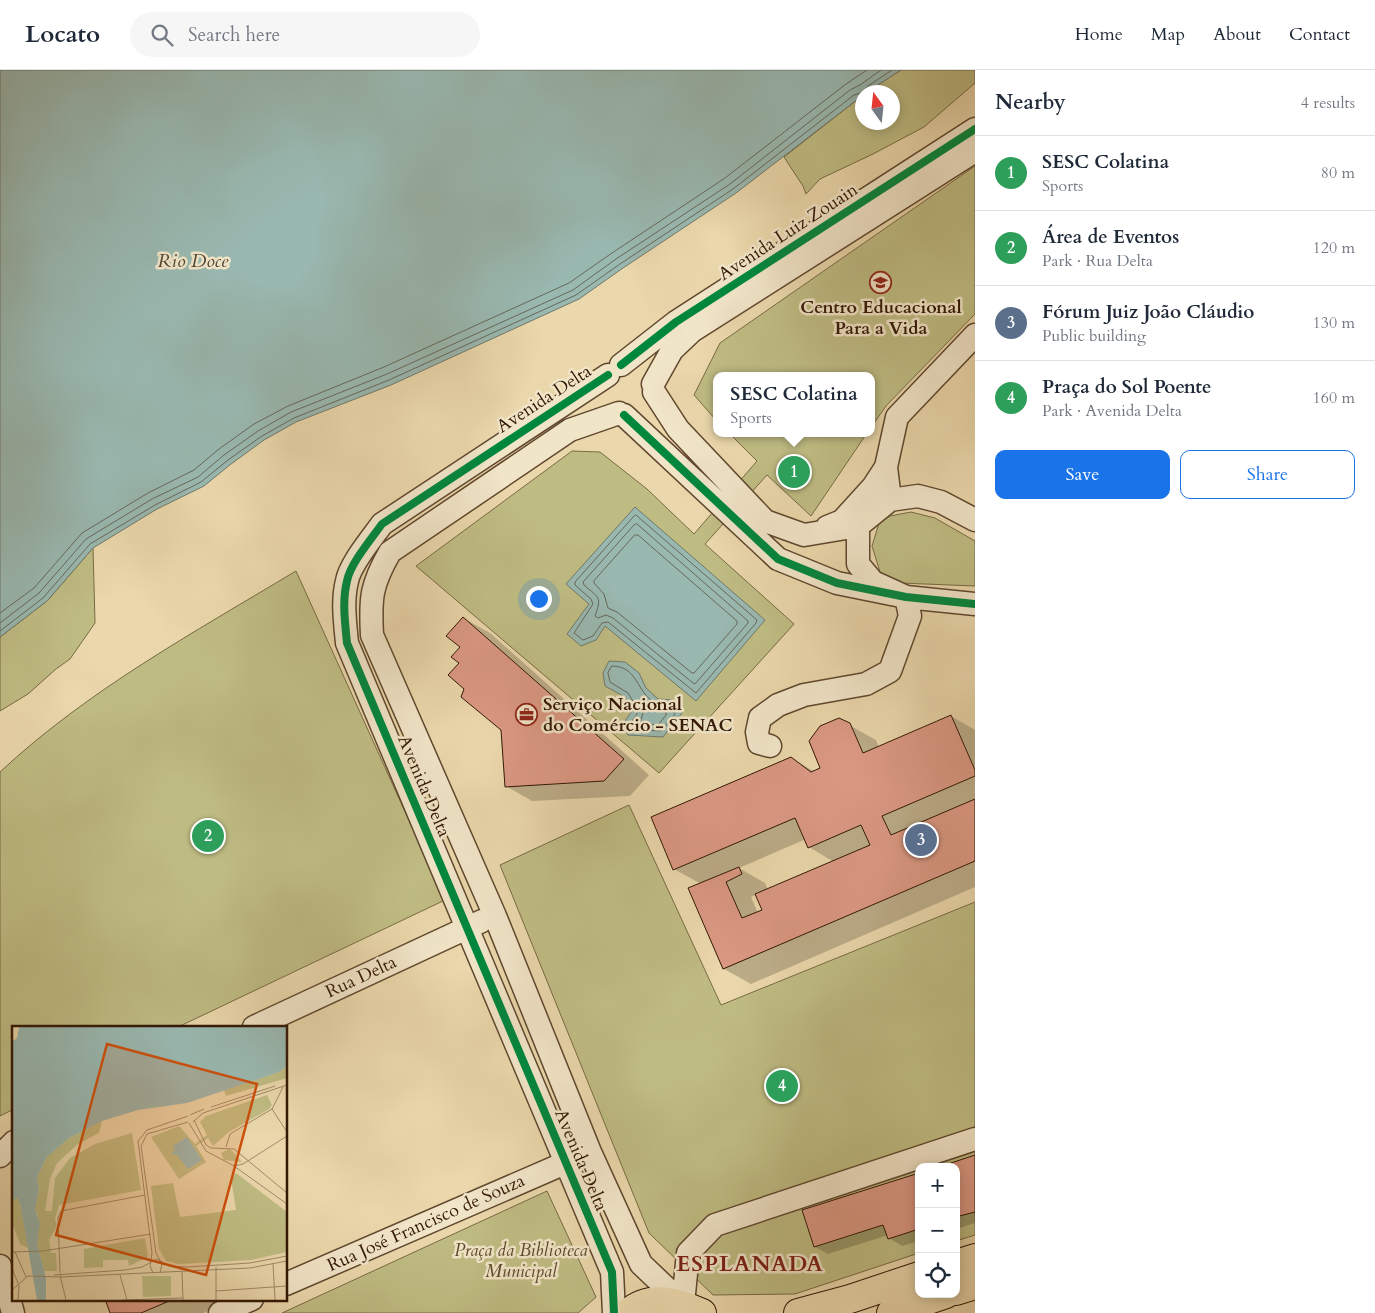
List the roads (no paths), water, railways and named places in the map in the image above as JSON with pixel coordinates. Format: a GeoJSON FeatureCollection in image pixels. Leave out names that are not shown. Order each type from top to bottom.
{"type":"FeatureCollection","features":[{"type":"Feature","properties":{"kind":"main road"},"geometry":{"type":"LineString","coordinates":[[960,1263],[975,1258]]}},
{"type":"Feature","properties":{"kind":"main road"},"geometry":{"type":"LineString","coordinates":[[798,1313],[850,1299],[915,1277]]}},
{"type":"Feature","properties":{"kind":"main road"},"geometry":{"type":"LineString","coordinates":[[960,1290],[975,1285]]}},
{"type":"Feature","properties":{"kind":"main road"},"geometry":{"type":"LineString","coordinates":[[890,1313],[934,1298]]}},
{"type":"Feature","properties":{"kind":"main road"},"geometry":{"type":"LineString","coordinates":[[628,1313],[653,1300],[690,1310]]}},
{"type":"Feature","properties":{"kind":"street","name":"Avenida Luiz Zouain"},"geometry":{"type":"LineString","coordinates":[[614,370],[676,322],[975,129]]}},
{"type":"Feature","properties":{"kind":"street","name":"Avenida Luiz Zouain"},"geometry":{"type":"LineString","coordinates":[[654,388],[672,350],[692,331],[975,151]]}},
{"type":"Feature","properties":{"kind":"street"},"geometry":{"type":"LineString","coordinates":[[890,500],[886,467],[897,417],[975,335]]}},
{"type":"Feature","properties":{"kind":"street"},"geometry":{"type":"LineString","coordinates":[[974,603],[906,597],[837,583],[778,559],[622,414],[607,404],[603,397],[603,383],[614,370],[629,364],[637,365],[645,370],[678,429],[765,521],[804,535],[858,526],[890,500],[918,496],[941,502],[975,520]]}},
{"type":"Feature","properties":{"kind":"street","name":"Avenida Delta"},"geometry":{"type":"LineString","coordinates":[[614,370],[382,524],[363,551],[347,579],[344,612],[347,643],[612,1272],[614,1313]]}},
{"type":"Feature","properties":{"kind":"street"},"geometry":{"type":"LineString","coordinates":[[622,414],[635,414],[644,410],[651,402],[654,388]]}},
{"type":"Feature","properties":{"kind":"street","name":"Avenida Delta"},"geometry":{"type":"LineString","coordinates":[[622,414],[570,430],[390,552],[378,573],[372,590],[372,635],[495,916],[590,1152],[641,1264],[690,1310]]}},
{"type":"Feature","properties":{"kind":"street"},"geometry":{"type":"LineString","coordinates":[[804,535],[842,521],[873,487],[886,467]]}},
{"type":"Feature","properties":{"kind":"street"},"geometry":{"type":"LineString","coordinates":[[858,526],[858,564],[873,582],[906,597]]}},
{"type":"Feature","properties":{"kind":"street"},"geometry":{"type":"LineString","coordinates":[[770,746],[759,743],[757,732],[760,718],[778,705],[804,695],[866,684],[890,671],[910,616],[906,597]]}},
{"type":"Feature","properties":{"kind":"street","name":"Rua Delta"},"geometry":{"type":"LineString","coordinates":[[256,1026],[495,916]]}},
{"type":"Feature","properties":{"kind":"street"},"geometry":{"type":"LineString","coordinates":[[690,1310],[688,1253],[716,1225],[975,1139]]}},
{"type":"Feature","properties":{"kind":"street"},"geometry":{"type":"LineString","coordinates":[[0,1156],[12,1144]]}},
{"type":"Feature","properties":{"kind":"street","name":"Rua José Francisco de Souza"},"geometry":{"type":"LineString","coordinates":[[288,1283],[590,1152]]}},
{"type":"Feature","properties":{"kind":"street"},"geometry":{"type":"LineString","coordinates":[[0,1266],[13,1313]]}},
{"type":"Feature","properties":{"kind":"street"},"geometry":{"type":"LineString","coordinates":[[220,1313],[250,1300]]}},
{"type":"Feature","properties":{"kind":"water","name":"Rio Doce"},"geometry":{"type":"Polygon","coordinates":[[[0,70],[901,70],[878,85],[855,85],[855,101],[736,193],[579,299],[391,385],[296,422],[264,440],[204,486],[157,509],[93,548],[47,601],[0,637],[0,70]]]}},
{"type":"Feature","properties":{"kind":"water"},"geometry":{"type":"Polygon","coordinates":[[[635,507],[765,620],[696,701],[605,626],[596,640],[581,646],[567,634],[589,604],[566,584],[635,507]]]}},
{"type":"Feature","properties":{"kind":"water"},"geometry":{"type":"Polygon","coordinates":[[[609,661],[625,662],[639,673],[646,688],[658,699],[673,700],[682,713],[663,737],[628,735],[622,725],[632,711],[625,697],[605,686],[603,673],[609,661]]]}},
{"type":"Feature","properties":{"kind":"place","name":"Centro Educacional Para a Vida"},"geometry":{"type":"Point","coordinates":[881,282]}},
{"type":"Feature","properties":{"kind":"place","name":"SESC Colatina"},"geometry":{"type":"Point","coordinates":[794,472]}},
{"type":"Feature","properties":{"kind":"place","name":"Serviço Nacional do Comércio - SENAC"},"geometry":{"type":"Point","coordinates":[527,714]}},
{"type":"Feature","properties":{"kind":"place","name":"Área de Eventos"},"geometry":{"type":"Point","coordinates":[208,836]}},
{"type":"Feature","properties":{"kind":"place","name":"Fórum Juiz João Cláudio"},"geometry":{"type":"Point","coordinates":[921,840]}},
{"type":"Feature","properties":{"kind":"place","name":"Praça do Sol Poente"},"geometry":{"type":"Point","coordinates":[782,1086]}},
{"type":"Feature","properties":{"kind":"district","name":"ESPLANADA"},"geometry":{"type":"Point","coordinates":[750,1264]}},
{"type":"Feature","properties":{"kind":"park label","name":"Praça da Biblioteca Municipal"},"geometry":{"type":"Point","coordinates":[521,1260]}}]}
